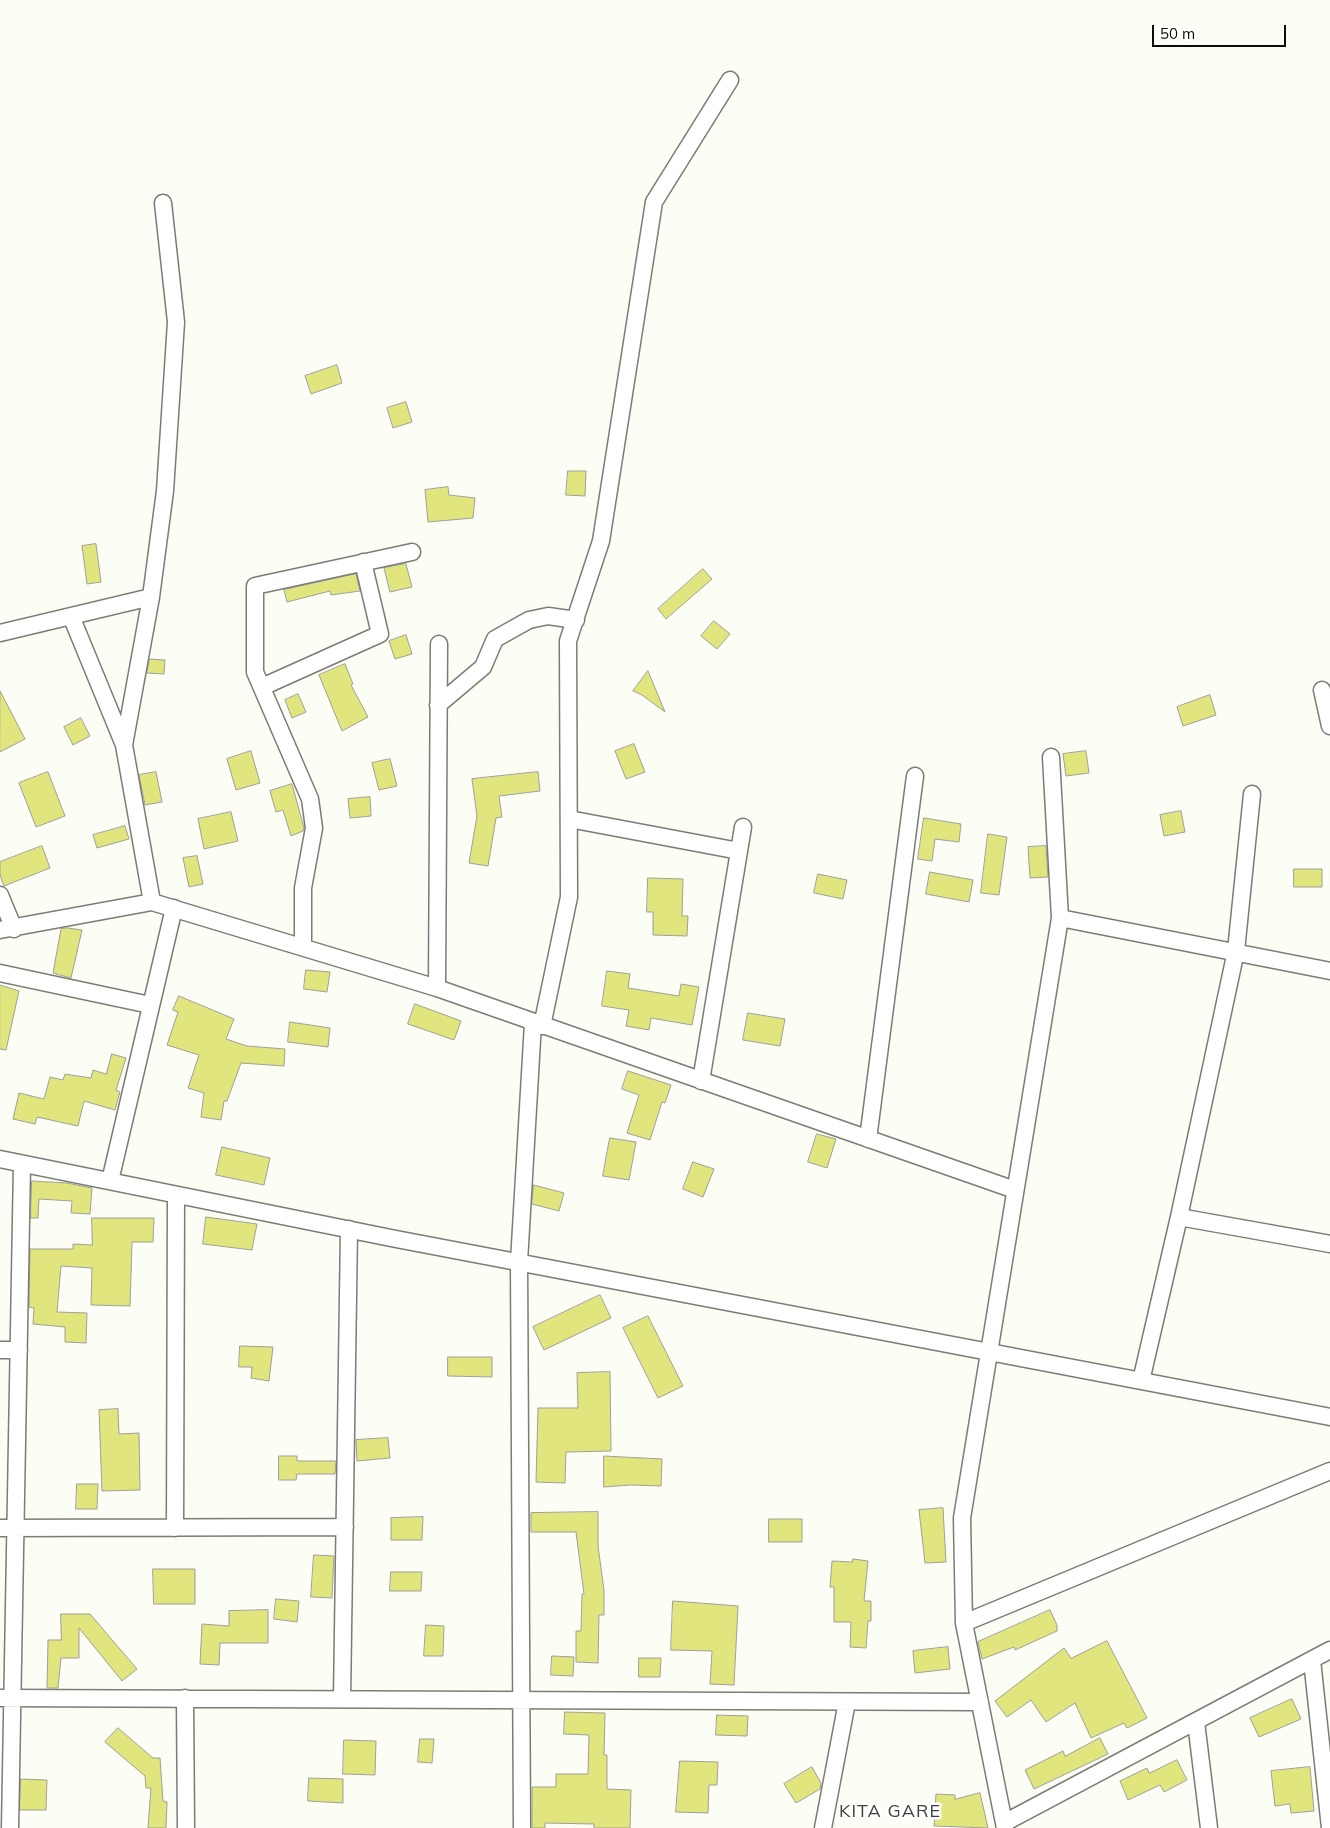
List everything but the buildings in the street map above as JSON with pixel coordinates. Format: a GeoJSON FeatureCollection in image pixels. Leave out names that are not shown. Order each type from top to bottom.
{"type":"FeatureCollection","features":[{"type":"Feature","properties":{"kind":"street"},"geometry":{"type":"LineString","coordinates":[[522,1828],[519,1262],[537,1024],[569,896],[568,641],[601,541],[654,202],[730,80]]}},
{"type":"Feature","properties":{"kind":"street"},"geometry":{"type":"LineString","coordinates":[[124,744],[152,597],[165,491],[176,322],[163,202]]}},
{"type":"Feature","properties":{"kind":"street"},"geometry":{"type":"LineString","coordinates":[[303,947],[303,888],[314,828],[310,798],[255,672],[255,586],[412,552]]}},
{"type":"Feature","properties":{"kind":"street"},"geometry":{"type":"LineString","coordinates":[[262,687],[380,634],[363,562]]}},
{"type":"Feature","properties":{"kind":"street"},"geometry":{"type":"LineString","coordinates":[[0,633],[152,597]]}},
{"type":"Feature","properties":{"kind":"street"},"geometry":{"type":"LineString","coordinates":[[71,616],[124,744],[152,902]]}},
{"type":"Feature","properties":{"kind":"street"},"geometry":{"type":"LineString","coordinates":[[438,705],[483,667],[494,639],[529,620],[548,616],[576,620]]}},
{"type":"Feature","properties":{"kind":"street"},"geometry":{"type":"LineString","coordinates":[[437,988],[439,644]]}},
{"type":"Feature","properties":{"kind":"street"},"geometry":{"type":"LineString","coordinates":[[1322,690],[1330,726]]}},
{"type":"Feature","properties":{"kind":"street"},"geometry":{"type":"LineString","coordinates":[[1051,758],[1060,918],[962,1518],[964,1623],[1005,1825],[1330,1650]]}},
{"type":"Feature","properties":{"kind":"street"},"geometry":{"type":"LineString","coordinates":[[868,1139],[915,776]]}},
{"type":"Feature","properties":{"kind":"street"},"geometry":{"type":"LineString","coordinates":[[1140,1381],[1179,1217],[1236,951],[1252,794]]}},
{"type":"Feature","properties":{"kind":"street"},"geometry":{"type":"LineString","coordinates":[[569,819],[739,852]]}},
{"type":"Feature","properties":{"kind":"street"},"geometry":{"type":"LineString","coordinates":[[701,1081],[743,827]]}},
{"type":"Feature","properties":{"kind":"street"},"geometry":{"type":"LineString","coordinates":[[0,895],[7,930],[152,902],[174,908],[437,988],[1015,1190]]}},
{"type":"Feature","properties":{"kind":"street"},"geometry":{"type":"LineString","coordinates":[[110,1181],[174,908]]}},
{"type":"Feature","properties":{"kind":"street"},"geometry":{"type":"LineString","coordinates":[[1060,918],[1236,951],[1330,971]]}},
{"type":"Feature","properties":{"kind":"street"},"geometry":{"type":"LineString","coordinates":[[0,974],[150,1005]]}},
{"type":"Feature","properties":{"kind":"street"},"geometry":{"type":"LineString","coordinates":[[0,1159],[519,1262],[1330,1417]]}},
{"type":"Feature","properties":{"kind":"street"},"geometry":{"type":"LineString","coordinates":[[10,1828],[6,1698],[8,1528],[18,1350],[22,1164]]}},
{"type":"Feature","properties":{"kind":"street"},"geometry":{"type":"LineString","coordinates":[[175,1528],[176,1195]]}},
{"type":"Feature","properties":{"kind":"street"},"geometry":{"type":"LineString","coordinates":[[1179,1217],[1330,1244]]}},
{"type":"Feature","properties":{"kind":"street"},"geometry":{"type":"LineString","coordinates":[[342,1699],[349,1229]]}},
{"type":"Feature","properties":{"kind":"street"},"geometry":{"type":"LineString","coordinates":[[0,1350],[18,1350]]}},
{"type":"Feature","properties":{"kind":"street"},"geometry":{"type":"LineString","coordinates":[[964,1623],[1330,1471]]}},
{"type":"Feature","properties":{"kind":"street"},"geometry":{"type":"LineString","coordinates":[[8,1528],[345,1527]]}},
{"type":"Feature","properties":{"kind":"street"},"geometry":{"type":"LineString","coordinates":[[1312,1660],[1330,1828]]}},
{"type":"Feature","properties":{"kind":"street"},"geometry":{"type":"LineString","coordinates":[[6,1698],[980,1702]]}},
{"type":"Feature","properties":{"kind":"street"},"geometry":{"type":"LineString","coordinates":[[185,1698],[186,1828]]}},
{"type":"Feature","properties":{"kind":"street"},"geometry":{"type":"LineString","coordinates":[[823,1828],[846,1702]]}},
{"type":"Feature","properties":{"kind":"street"},"geometry":{"type":"LineString","coordinates":[[1196,1722],[1209,1828]]}},
{"type":"Feature","properties":{"kind":"district","name":"KITA GARE"},"geometry":{"type":"Point","coordinates":[890,1812]}}]}
